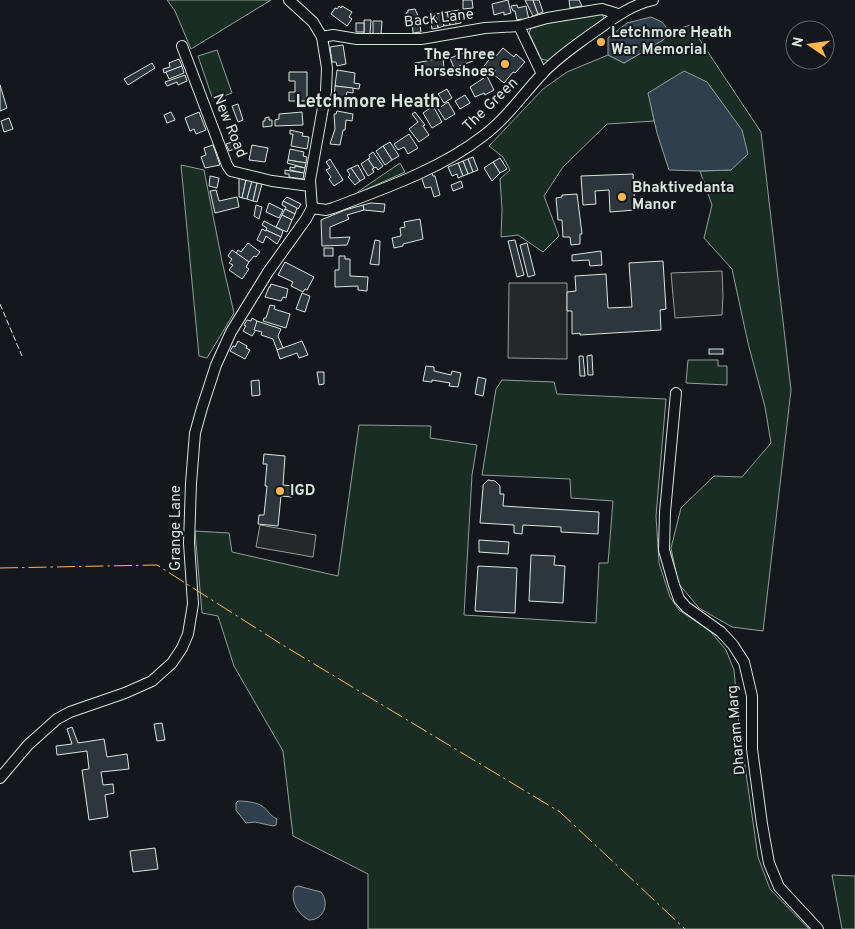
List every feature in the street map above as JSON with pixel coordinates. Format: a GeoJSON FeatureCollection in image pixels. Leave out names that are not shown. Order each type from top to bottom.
{"type":"FeatureCollection","features":[{"type":"Feature","properties":{"kind":"street"},"geometry":{"type":"LineString","coordinates":[[289,0],[313,22],[322,37],[328,68],[310,186],[312,208]]}},
{"type":"Feature","properties":{"kind":"street","name":"The Green"},"geometry":{"type":"LineString","coordinates":[[312,208],[326,210],[333,208],[384,188],[462,152],[486,134],[510,111],[555,60],[618,14],[653,0]]}},
{"type":"Feature","properties":{"kind":"street","name":"Back Lane"},"geometry":{"type":"LineString","coordinates":[[322,37],[333,35],[357,38],[421,38],[486,28],[519,26],[548,18],[602,9],[618,14]]}},
{"type":"Feature","properties":{"kind":"street"},"geometry":{"type":"LineString","coordinates":[[519,26],[542,74]]}},
{"type":"Feature","properties":{"kind":"street","name":"New Road"},"geometry":{"type":"LineString","coordinates":[[182,46],[227,165],[231,171],[272,181],[310,186]]}},
{"type":"Feature","properties":{"kind":"street","name":"Grange Lane"},"geometry":{"type":"LineString","coordinates":[[0,778],[28,745],[57,718],[125,693],[152,680],[172,663],[182,648],[190,626],[193,604],[189,543],[190,493],[195,433],[202,408],[216,365],[231,332],[312,208]]}},
{"type":"Feature","properties":{"kind":"street","name":"Dharam Marg"},"geometry":{"type":"LineString","coordinates":[[676,393],[665,512],[664,550],[680,599],[686,607],[721,632],[734,645],[744,662],[752,696],[752,750],[762,824],[770,863],[779,887],[818,929]]}},
{"type":"Feature","properties":{"kind":"green space"},"geometry":{"type":"Polygon","coordinates":[[[167,0],[271,0],[191,49],[175,11],[167,0]]]}},
{"type":"Feature","properties":{"kind":"green space"},"geometry":{"type":"Polygon","coordinates":[[[601,12],[604,18],[550,61],[541,59],[529,33],[531,28],[601,12]]]}},
{"type":"Feature","properties":{"kind":"green space"},"geometry":{"type":"Polygon","coordinates":[[[690,25],[761,132],[791,390],[763,631],[732,627],[699,608],[678,583],[671,548],[681,508],[714,476],[742,477],[771,443],[765,407],[748,343],[732,269],[704,238],[712,205],[700,171],[731,170],[649,92],[654,121],[607,124],[563,167],[544,196],[559,236],[543,252],[518,235],[501,237],[500,179],[510,170],[503,157],[489,146],[543,89],[567,72],[608,55],[624,63],[663,40],[670,32],[690,25]]]}},
{"type":"Feature","properties":{"kind":"green space"},"geometry":{"type":"Polygon","coordinates":[[[217,50],[232,93],[213,100],[198,56],[217,50]]]}},
{"type":"Feature","properties":{"kind":"green space"},"geometry":{"type":"Polygon","coordinates":[[[400,163],[405,172],[358,193],[359,191],[400,163]]]}},
{"type":"Feature","properties":{"kind":"green space"},"geometry":{"type":"Polygon","coordinates":[[[181,165],[204,170],[234,313],[207,358],[199,356],[181,165]]]}},
{"type":"Feature","properties":{"kind":"green space"},"geometry":{"type":"Polygon","coordinates":[[[688,360],[718,360],[718,366],[727,366],[727,385],[686,383],[688,360]]]}},
{"type":"Feature","properties":{"kind":"green space"},"geometry":{"type":"Polygon","coordinates":[[[502,380],[554,382],[557,394],[666,399],[656,516],[659,563],[670,597],[679,610],[710,631],[726,650],[734,670],[739,724],[758,857],[770,889],[809,929],[368,929],[368,874],[293,836],[283,751],[234,666],[218,616],[202,613],[195,531],[229,533],[232,552],[338,576],[359,425],[431,426],[430,438],[477,445],[472,475],[464,615],[596,623],[599,563],[608,563],[613,501],[571,498],[570,479],[482,475],[496,389],[502,380]]]}},
{"type":"Feature","properties":{"kind":"green space"},"geometry":{"type":"Polygon","coordinates":[[[832,875],[855,876],[855,929],[842,929],[832,875]]]}},
{"type":"Feature","properties":{"kind":"shaded area"},"geometry":{"type":"Polygon","coordinates":[[[722,271],[722,315],[675,318],[671,273],[722,271]]]}},
{"type":"Feature","properties":{"kind":"shaded area"},"geometry":{"type":"Polygon","coordinates":[[[509,283],[567,283],[567,359],[508,358],[509,283]]]}},
{"type":"Feature","properties":{"kind":"shaded area"},"geometry":{"type":"Polygon","coordinates":[[[260,525],[316,535],[313,557],[256,547],[260,525]]]}},
{"type":"Feature","properties":{"kind":"water"},"geometry":{"type":"Polygon","coordinates":[[[651,17],[662,22],[670,32],[663,40],[624,63],[608,55],[608,38],[627,23],[651,17]]]}},
{"type":"Feature","properties":{"kind":"water"},"geometry":{"type":"Polygon","coordinates":[[[684,71],[707,82],[742,130],[748,154],[731,170],[669,170],[657,133],[648,93],[684,71]]]}},
{"type":"Feature","properties":{"kind":"water"},"geometry":{"type":"Polygon","coordinates":[[[238,801],[262,806],[277,819],[276,825],[255,822],[246,823],[236,810],[236,803],[238,801]]]}},
{"type":"Feature","properties":{"kind":"water"},"geometry":{"type":"Polygon","coordinates":[[[298,886],[321,892],[324,896],[324,910],[318,917],[309,920],[298,910],[294,902],[293,892],[295,887],[298,886]]]}},
{"type":"Feature","properties":{"kind":"building"},"geometry":{"type":"Polygon","coordinates":[[[463,0],[472,0],[473,8],[463,9],[463,0]]]}},
{"type":"Feature","properties":{"kind":"building"},"geometry":{"type":"Polygon","coordinates":[[[508,0],[511,13],[504,15],[504,12],[494,15],[492,4],[508,0]]]}},
{"type":"Feature","properties":{"kind":"building"},"geometry":{"type":"Polygon","coordinates":[[[525,0],[533,0],[538,14],[533,16],[525,0]]]}},
{"type":"Feature","properties":{"kind":"building"},"geometry":{"type":"Polygon","coordinates":[[[533,0],[539,0],[543,12],[538,14],[533,0]]]}},
{"type":"Feature","properties":{"kind":"building"},"geometry":{"type":"Polygon","coordinates":[[[569,0],[579,0],[582,6],[570,8],[569,0]]]}},
{"type":"Feature","properties":{"kind":"building"},"geometry":{"type":"Polygon","coordinates":[[[517,5],[518,8],[526,6],[529,20],[517,20],[515,11],[513,11],[511,6],[517,5]]]}},
{"type":"Feature","properties":{"kind":"building"},"geometry":{"type":"Polygon","coordinates":[[[339,6],[352,12],[349,17],[352,19],[347,26],[331,14],[339,6]]]}},
{"type":"Feature","properties":{"kind":"building"},"geometry":{"type":"Polygon","coordinates":[[[415,9],[419,18],[421,32],[413,33],[412,20],[407,21],[406,13],[408,10],[415,9]]]}},
{"type":"Feature","properties":{"kind":"building"},"geometry":{"type":"Polygon","coordinates":[[[459,10],[461,23],[456,24],[453,11],[459,10]]]}},
{"type":"Feature","properties":{"kind":"building"},"geometry":{"type":"Polygon","coordinates":[[[453,11],[456,24],[450,25],[447,12],[453,11]]]}},
{"type":"Feature","properties":{"kind":"building"},"geometry":{"type":"Polygon","coordinates":[[[447,12],[450,25],[444,26],[441,13],[447,12]]]}},
{"type":"Feature","properties":{"kind":"building"},"geometry":{"type":"Polygon","coordinates":[[[441,13],[444,26],[438,28],[436,14],[441,13]]]}},
{"type":"Feature","properties":{"kind":"building"},"geometry":{"type":"Polygon","coordinates":[[[436,14],[438,28],[432,29],[430,15],[436,14]]]}},
{"type":"Feature","properties":{"kind":"building"},"geometry":{"type":"Polygon","coordinates":[[[364,20],[371,20],[370,34],[364,34],[364,20]]]}},
{"type":"Feature","properties":{"kind":"building"},"geometry":{"type":"Polygon","coordinates":[[[373,21],[382,21],[381,35],[373,34],[373,21]]]}},
{"type":"Feature","properties":{"kind":"building"},"geometry":{"type":"Polygon","coordinates":[[[356,23],[364,23],[364,32],[356,32],[356,23]]]}},
{"type":"Feature","properties":{"kind":"building"},"geometry":{"type":"Polygon","coordinates":[[[343,45],[346,64],[337,66],[336,62],[332,62],[330,47],[343,45]]]}},
{"type":"Feature","properties":{"kind":"building","name":"The Three Horseshoes"},"geometry":{"type":"Polygon","coordinates":[[[503,48],[514,57],[516,54],[525,62],[504,83],[493,74],[496,70],[492,67],[489,70],[484,66],[494,54],[496,56],[503,48]]]}},
{"type":"Feature","properties":{"kind":"building"},"geometry":{"type":"Polygon","coordinates":[[[469,51],[473,61],[454,68],[450,58],[469,51]]]}},
{"type":"Feature","properties":{"kind":"building"},"geometry":{"type":"Polygon","coordinates":[[[443,58],[444,68],[417,74],[415,63],[443,58]]]}},
{"type":"Feature","properties":{"kind":"building"},"geometry":{"type":"Polygon","coordinates":[[[179,59],[182,66],[164,73],[163,69],[170,67],[169,63],[179,59]]]}},
{"type":"Feature","properties":{"kind":"building"},"geometry":{"type":"Polygon","coordinates":[[[152,63],[155,68],[128,85],[124,79],[152,63]]]}},
{"type":"Feature","properties":{"kind":"building"},"geometry":{"type":"Polygon","coordinates":[[[182,66],[184,73],[169,79],[166,72],[182,66]]]}},
{"type":"Feature","properties":{"kind":"building"},"geometry":{"type":"Polygon","coordinates":[[[337,70],[355,73],[354,83],[360,84],[359,89],[335,86],[337,70]]]}},
{"type":"Feature","properties":{"kind":"building"},"geometry":{"type":"Polygon","coordinates":[[[289,72],[307,72],[307,101],[289,101],[289,92],[295,92],[295,81],[289,81],[289,72]]]}},
{"type":"Feature","properties":{"kind":"building"},"geometry":{"type":"Polygon","coordinates":[[[185,75],[187,81],[178,85],[177,82],[167,86],[165,82],[185,75]]]}},
{"type":"Feature","properties":{"kind":"building"},"geometry":{"type":"Polygon","coordinates":[[[487,76],[494,90],[485,95],[484,93],[475,97],[470,87],[487,76]]]}},
{"type":"Feature","properties":{"kind":"building"},"geometry":{"type":"Polygon","coordinates":[[[0,85],[7,108],[0,111],[0,85]]]}},
{"type":"Feature","properties":{"kind":"building"},"geometry":{"type":"Polygon","coordinates":[[[335,86],[353,88],[353,93],[347,92],[345,101],[334,100],[335,86]]]}},
{"type":"Feature","properties":{"kind":"building"},"geometry":{"type":"Polygon","coordinates":[[[447,89],[452,98],[444,103],[438,94],[447,89]]]}},
{"type":"Feature","properties":{"kind":"building"},"geometry":{"type":"Polygon","coordinates":[[[465,95],[470,103],[460,109],[455,101],[465,95]]]}},
{"type":"Feature","properties":{"kind":"building"},"geometry":{"type":"Polygon","coordinates":[[[448,102],[455,114],[445,120],[438,109],[448,102]]]}},
{"type":"Feature","properties":{"kind":"building"},"geometry":{"type":"Polygon","coordinates":[[[238,104],[243,120],[238,122],[232,106],[238,104]]]}},
{"type":"Feature","properties":{"kind":"building"},"geometry":{"type":"Polygon","coordinates":[[[433,106],[442,122],[432,128],[423,113],[433,106]]]}},
{"type":"Feature","properties":{"kind":"building"},"geometry":{"type":"Polygon","coordinates":[[[337,111],[353,114],[352,121],[346,120],[340,145],[330,144],[335,129],[334,114],[337,111]]]}},
{"type":"Feature","properties":{"kind":"building"},"geometry":{"type":"Polygon","coordinates":[[[171,112],[175,120],[167,123],[164,115],[171,112]]]}},
{"type":"Feature","properties":{"kind":"building"},"geometry":{"type":"Polygon","coordinates":[[[199,112],[206,130],[196,134],[194,129],[190,131],[185,118],[199,112]]]}},
{"type":"Feature","properties":{"kind":"building"},"geometry":{"type":"Polygon","coordinates":[[[302,112],[303,125],[275,126],[275,120],[279,119],[279,114],[302,112]]]}},
{"type":"Feature","properties":{"kind":"building"},"geometry":{"type":"Polygon","coordinates":[[[415,112],[425,125],[423,126],[429,135],[419,142],[409,129],[418,122],[412,114],[415,112]]]}},
{"type":"Feature","properties":{"kind":"building"},"geometry":{"type":"Polygon","coordinates":[[[269,117],[269,120],[272,120],[272,126],[263,127],[263,121],[269,117]]]}},
{"type":"Feature","properties":{"kind":"building"},"geometry":{"type":"Polygon","coordinates":[[[9,118],[13,129],[4,132],[1,121],[9,118]]]}},
{"type":"Feature","properties":{"kind":"building"},"geometry":{"type":"Polygon","coordinates":[[[290,130],[303,133],[302,136],[309,137],[307,149],[291,146],[293,134],[290,134],[290,130]]]}},
{"type":"Feature","properties":{"kind":"building"},"geometry":{"type":"Polygon","coordinates":[[[409,134],[418,148],[408,154],[404,147],[398,150],[394,144],[409,134]]]}},
{"type":"Feature","properties":{"kind":"building"},"geometry":{"type":"Polygon","coordinates":[[[235,141],[238,148],[229,151],[226,144],[235,141]]]}},
{"type":"Feature","properties":{"kind":"building"},"geometry":{"type":"Polygon","coordinates":[[[390,142],[399,156],[392,160],[383,146],[390,142]]]}},
{"type":"Feature","properties":{"kind":"building"},"geometry":{"type":"Polygon","coordinates":[[[213,145],[220,165],[205,168],[201,157],[206,155],[204,148],[213,145]]]}},
{"type":"Feature","properties":{"kind":"building"},"geometry":{"type":"Polygon","coordinates":[[[252,145],[268,148],[265,162],[249,160],[252,145]]]}},
{"type":"Feature","properties":{"kind":"building"},"geometry":{"type":"Polygon","coordinates":[[[383,146],[392,160],[385,165],[376,151],[383,146]]]}},
{"type":"Feature","properties":{"kind":"building"},"geometry":{"type":"Polygon","coordinates":[[[290,149],[304,152],[303,156],[307,157],[306,163],[288,160],[290,149]]]}},
{"type":"Feature","properties":{"kind":"building"},"geometry":{"type":"Polygon","coordinates":[[[373,152],[383,166],[378,170],[376,167],[374,168],[368,159],[370,158],[369,155],[373,152]]]}},
{"type":"Feature","properties":{"kind":"building"},"geometry":{"type":"Polygon","coordinates":[[[473,157],[478,170],[473,172],[468,159],[473,157]]]}},
{"type":"Feature","properties":{"kind":"building"},"geometry":{"type":"Polygon","coordinates":[[[500,158],[507,169],[500,173],[493,162],[500,158]]]}},
{"type":"Feature","properties":{"kind":"building"},"geometry":{"type":"Polygon","coordinates":[[[330,159],[343,180],[334,186],[326,170],[330,168],[326,162],[330,159]]]}},
{"type":"Feature","properties":{"kind":"building"},"geometry":{"type":"Polygon","coordinates":[[[368,159],[374,168],[372,169],[374,172],[368,176],[361,164],[368,159]]]}},
{"type":"Feature","properties":{"kind":"building"},"geometry":{"type":"Polygon","coordinates":[[[468,159],[473,172],[468,174],[463,161],[468,159]]]}},
{"type":"Feature","properties":{"kind":"building"},"geometry":{"type":"Polygon","coordinates":[[[288,160],[306,163],[305,168],[287,163],[288,160]]]}},
{"type":"Feature","properties":{"kind":"building"},"geometry":{"type":"Polygon","coordinates":[[[463,161],[468,174],[463,176],[458,163],[463,161]]]}},
{"type":"Feature","properties":{"kind":"building"},"geometry":{"type":"Polygon","coordinates":[[[493,162],[500,173],[492,181],[484,168],[493,162]]]}},
{"type":"Feature","properties":{"kind":"building"},"geometry":{"type":"Polygon","coordinates":[[[458,163],[463,176],[458,178],[457,174],[452,176],[448,167],[458,163]]]}},
{"type":"Feature","properties":{"kind":"building"},"geometry":{"type":"Polygon","coordinates":[[[358,165],[365,178],[360,181],[351,168],[358,165]]]}},
{"type":"Feature","properties":{"kind":"building"},"geometry":{"type":"Polygon","coordinates":[[[295,166],[305,168],[304,173],[290,170],[290,167],[295,168],[295,166]]]}},
{"type":"Feature","properties":{"kind":"building"},"geometry":{"type":"Polygon","coordinates":[[[351,168],[360,181],[355,185],[348,177],[350,175],[347,170],[351,168]]]}},
{"type":"Feature","properties":{"kind":"building"},"geometry":{"type":"Polygon","coordinates":[[[285,170],[304,173],[303,179],[289,177],[289,174],[285,174],[285,170]]]}},
{"type":"Feature","properties":{"kind":"building"},"geometry":{"type":"Polygon","coordinates":[[[432,173],[435,176],[440,195],[434,197],[431,187],[425,188],[421,176],[432,173]]]}},
{"type":"Feature","properties":{"kind":"building","name":"Bhaktivedanta Manor"},"geometry":{"type":"Polygon","coordinates":[[[633,174],[635,210],[610,212],[609,190],[595,191],[596,204],[583,205],[581,176],[633,174]]]}},
{"type":"Feature","properties":{"kind":"building"},"geometry":{"type":"Polygon","coordinates":[[[210,176],[219,178],[217,188],[209,186],[210,176]]]}},
{"type":"Feature","properties":{"kind":"building"},"geometry":{"type":"Polygon","coordinates":[[[239,178],[246,180],[242,198],[239,197],[239,178]]]}},
{"type":"Feature","properties":{"kind":"building"},"geometry":{"type":"Polygon","coordinates":[[[246,180],[252,181],[247,199],[242,198],[246,180]]]}},
{"type":"Feature","properties":{"kind":"building"},"geometry":{"type":"Polygon","coordinates":[[[252,181],[257,183],[253,201],[247,199],[252,181]]]}},
{"type":"Feature","properties":{"kind":"building"},"geometry":{"type":"Polygon","coordinates":[[[461,181],[463,187],[453,191],[451,185],[461,181]]]}},
{"type":"Feature","properties":{"kind":"building"},"geometry":{"type":"Polygon","coordinates":[[[257,183],[262,184],[257,202],[253,201],[257,183]]]}},
{"type":"Feature","properties":{"kind":"building"},"geometry":{"type":"Polygon","coordinates":[[[216,190],[219,201],[237,197],[239,207],[215,213],[210,191],[216,190]]]}},
{"type":"Feature","properties":{"kind":"building"},"geometry":{"type":"Polygon","coordinates":[[[577,194],[582,234],[580,234],[580,244],[571,245],[570,237],[563,237],[562,220],[558,220],[556,198],[562,197],[562,195],[577,194]]]}},
{"type":"Feature","properties":{"kind":"building"},"geometry":{"type":"Polygon","coordinates":[[[287,197],[301,204],[298,209],[283,201],[287,197]]]}},
{"type":"Feature","properties":{"kind":"building"},"geometry":{"type":"Polygon","coordinates":[[[283,201],[297,208],[295,214],[285,209],[286,207],[282,205],[283,201]]]}},
{"type":"Feature","properties":{"kind":"building"},"geometry":{"type":"Polygon","coordinates":[[[269,203],[283,210],[279,218],[266,212],[269,203]]]}},
{"type":"Feature","properties":{"kind":"building"},"geometry":{"type":"Polygon","coordinates":[[[371,203],[385,204],[384,212],[364,210],[363,205],[371,203]]]}},
{"type":"Feature","properties":{"kind":"building"},"geometry":{"type":"Polygon","coordinates":[[[256,205],[262,207],[259,219],[254,216],[256,205]]]}},
{"type":"Feature","properties":{"kind":"building"},"geometry":{"type":"Polygon","coordinates":[[[363,205],[364,210],[347,215],[349,219],[330,227],[330,238],[350,237],[347,245],[322,246],[321,220],[363,205]]]}},
{"type":"Feature","properties":{"kind":"building"},"geometry":{"type":"Polygon","coordinates":[[[285,209],[295,214],[292,220],[282,215],[285,209]]]}},
{"type":"Feature","properties":{"kind":"building"},"geometry":{"type":"Polygon","coordinates":[[[282,215],[292,220],[287,232],[276,227],[282,215]]]}},
{"type":"Feature","properties":{"kind":"building"},"geometry":{"type":"Polygon","coordinates":[[[420,219],[423,239],[394,248],[392,238],[401,236],[400,228],[405,227],[404,222],[420,219]]]}},
{"type":"Feature","properties":{"kind":"building"},"geometry":{"type":"Polygon","coordinates":[[[264,221],[283,231],[281,237],[266,230],[267,228],[262,225],[264,221]]]}},
{"type":"Feature","properties":{"kind":"building"},"geometry":{"type":"Polygon","coordinates":[[[262,229],[281,237],[277,244],[266,236],[263,243],[257,240],[262,229]]]}},
{"type":"Feature","properties":{"kind":"building"},"geometry":{"type":"Polygon","coordinates":[[[375,240],[380,241],[379,265],[370,264],[375,240]]]}},
{"type":"Feature","properties":{"kind":"building"},"geometry":{"type":"Polygon","coordinates":[[[515,240],[524,275],[517,277],[508,241],[515,240]]]}},
{"type":"Feature","properties":{"kind":"building"},"geometry":{"type":"Polygon","coordinates":[[[248,243],[260,252],[249,262],[236,253],[238,250],[241,252],[248,243]]]}},
{"type":"Feature","properties":{"kind":"building"},"geometry":{"type":"Polygon","coordinates":[[[527,243],[535,275],[528,277],[520,245],[527,243]]]}},
{"type":"Feature","properties":{"kind":"building"},"geometry":{"type":"Polygon","coordinates":[[[324,248],[333,248],[333,256],[324,256],[324,248]]]}},
{"type":"Feature","properties":{"kind":"building"},"geometry":{"type":"Polygon","coordinates":[[[232,250],[249,262],[246,267],[249,269],[242,279],[229,270],[233,265],[229,263],[232,259],[228,256],[232,250]]]}},
{"type":"Feature","properties":{"kind":"building"},"geometry":{"type":"Polygon","coordinates":[[[601,251],[602,265],[590,266],[589,260],[572,261],[572,255],[601,251]]]}},
{"type":"Feature","properties":{"kind":"building"},"geometry":{"type":"Polygon","coordinates":[[[339,256],[345,256],[345,259],[350,259],[350,276],[368,277],[367,291],[358,290],[358,286],[335,287],[335,270],[339,270],[339,256]]]}},
{"type":"Feature","properties":{"kind":"building"},"geometry":{"type":"Polygon","coordinates":[[[663,261],[666,309],[660,310],[661,330],[572,334],[572,311],[567,311],[567,292],[576,291],[575,276],[606,274],[608,308],[632,307],[629,263],[663,261]]]}},
{"type":"Feature","properties":{"kind":"building"},"geometry":{"type":"Polygon","coordinates":[[[285,262],[314,277],[307,290],[305,289],[303,292],[291,286],[293,282],[278,275],[285,262]]]}},
{"type":"Feature","properties":{"kind":"building"},"geometry":{"type":"Polygon","coordinates":[[[271,284],[288,289],[286,298],[283,297],[281,301],[265,297],[271,284]]]}},
{"type":"Feature","properties":{"kind":"building"},"geometry":{"type":"Polygon","coordinates":[[[302,293],[310,296],[305,312],[296,309],[302,293]]]}},
{"type":"Feature","properties":{"kind":"building"},"geometry":{"type":"Polygon","coordinates":[[[270,305],[275,306],[274,309],[290,314],[286,328],[263,321],[266,318],[270,305]]]}},
{"type":"Feature","properties":{"kind":"building"},"geometry":{"type":"Polygon","coordinates":[[[252,318],[257,321],[256,330],[252,336],[243,331],[247,320],[251,321],[252,318]]]}},
{"type":"Feature","properties":{"kind":"building"},"geometry":{"type":"Polygon","coordinates":[[[257,321],[281,329],[278,336],[283,348],[277,350],[273,339],[261,335],[262,332],[254,330],[257,321]]]}},
{"type":"Feature","properties":{"kind":"building"},"geometry":{"type":"Polygon","coordinates":[[[238,341],[250,350],[245,359],[230,351],[238,341]]]}},
{"type":"Feature","properties":{"kind":"building"},"geometry":{"type":"Polygon","coordinates":[[[302,341],[308,355],[299,358],[297,353],[280,359],[277,350],[302,341]]]}},
{"type":"Feature","properties":{"kind":"building"},"geometry":{"type":"Polygon","coordinates":[[[709,349],[723,349],[723,354],[709,354],[709,349]]]}},
{"type":"Feature","properties":{"kind":"building"},"geometry":{"type":"Polygon","coordinates":[[[592,355],[593,375],[588,375],[587,356],[592,355]]]}},
{"type":"Feature","properties":{"kind":"building"},"geometry":{"type":"Polygon","coordinates":[[[579,356],[583,356],[585,376],[580,376],[579,356]]]}},
{"type":"Feature","properties":{"kind":"building"},"geometry":{"type":"Polygon","coordinates":[[[426,366],[434,367],[434,371],[451,375],[452,371],[461,373],[458,387],[449,386],[450,383],[432,380],[432,382],[423,381],[426,366]]]}},
{"type":"Feature","properties":{"kind":"building"},"geometry":{"type":"Polygon","coordinates":[[[317,372],[324,372],[324,384],[319,385],[317,372]]]}},
{"type":"Feature","properties":{"kind":"building"},"geometry":{"type":"Polygon","coordinates":[[[478,377],[486,379],[483,396],[475,394],[478,377]]]}},
{"type":"Feature","properties":{"kind":"building"},"geometry":{"type":"Polygon","coordinates":[[[259,380],[260,395],[252,396],[251,381],[259,380]]]}},
{"type":"Feature","properties":{"kind":"building","name":"IGD"},"geometry":{"type":"Polygon","coordinates":[[[264,454],[285,456],[283,485],[293,486],[292,497],[281,496],[278,526],[258,524],[259,515],[264,515],[267,486],[265,486],[267,464],[263,464],[264,454]]]}},
{"type":"Feature","properties":{"kind":"building"},"geometry":{"type":"Polygon","coordinates":[[[488,480],[495,481],[500,486],[500,494],[504,494],[503,506],[599,512],[598,534],[561,532],[561,527],[523,525],[522,534],[514,533],[514,525],[480,523],[483,485],[488,480]]]}},
{"type":"Feature","properties":{"kind":"building"},"geometry":{"type":"Polygon","coordinates":[[[479,540],[509,542],[508,554],[479,552],[479,540]]]}},
{"type":"Feature","properties":{"kind":"building"},"geometry":{"type":"Polygon","coordinates":[[[531,555],[555,556],[554,565],[565,566],[563,603],[529,601],[531,555]]]}},
{"type":"Feature","properties":{"kind":"building"},"geometry":{"type":"Polygon","coordinates":[[[478,566],[517,568],[515,613],[475,611],[478,566]]]}},
{"type":"Feature","properties":{"kind":"building"},"geometry":{"type":"Polygon","coordinates":[[[162,723],[165,740],[157,741],[154,724],[162,723]]]}},
{"type":"Feature","properties":{"kind":"building"},"geometry":{"type":"Polygon","coordinates":[[[72,727],[78,743],[104,739],[107,757],[127,754],[129,769],[101,772],[103,785],[113,784],[114,793],[105,795],[108,817],[89,820],[82,770],[89,769],[87,751],[57,755],[56,746],[72,744],[67,729],[72,727]]]}},
{"type":"Feature","properties":{"kind":"building"},"geometry":{"type":"Polygon","coordinates":[[[155,848],[158,869],[133,872],[130,851],[155,848]]]}},
{"type":"Feature","properties":{"kind":"fence"},"geometry":{"type":"LineString","coordinates":[[0,304],[22,356]]}},
{"type":"Feature","properties":{"kind":"power"},"geometry":{"type":"LineString","coordinates":[[0,568],[157,565],[281,644],[560,812],[685,929]]}},
{"type":"Feature","properties":{"kind":"place","name":"Letchmore Heath War Memorial"},"geometry":{"type":"Point","coordinates":[601,42]}},
{"type":"Feature","properties":{"kind":"place","name":"The Three Horseshoes"},"geometry":{"type":"Point","coordinates":[505,64]}},
{"type":"Feature","properties":{"kind":"place","name":"Bhaktivedanta Manor"},"geometry":{"type":"Point","coordinates":[622,197]}},
{"type":"Feature","properties":{"kind":"place","name":"IGD"},"geometry":{"type":"Point","coordinates":[280,491]}},
{"type":"Feature","properties":{"kind":"district","name":"Letchmore Heath"},"geometry":{"type":"Point","coordinates":[368,102]}}]}
